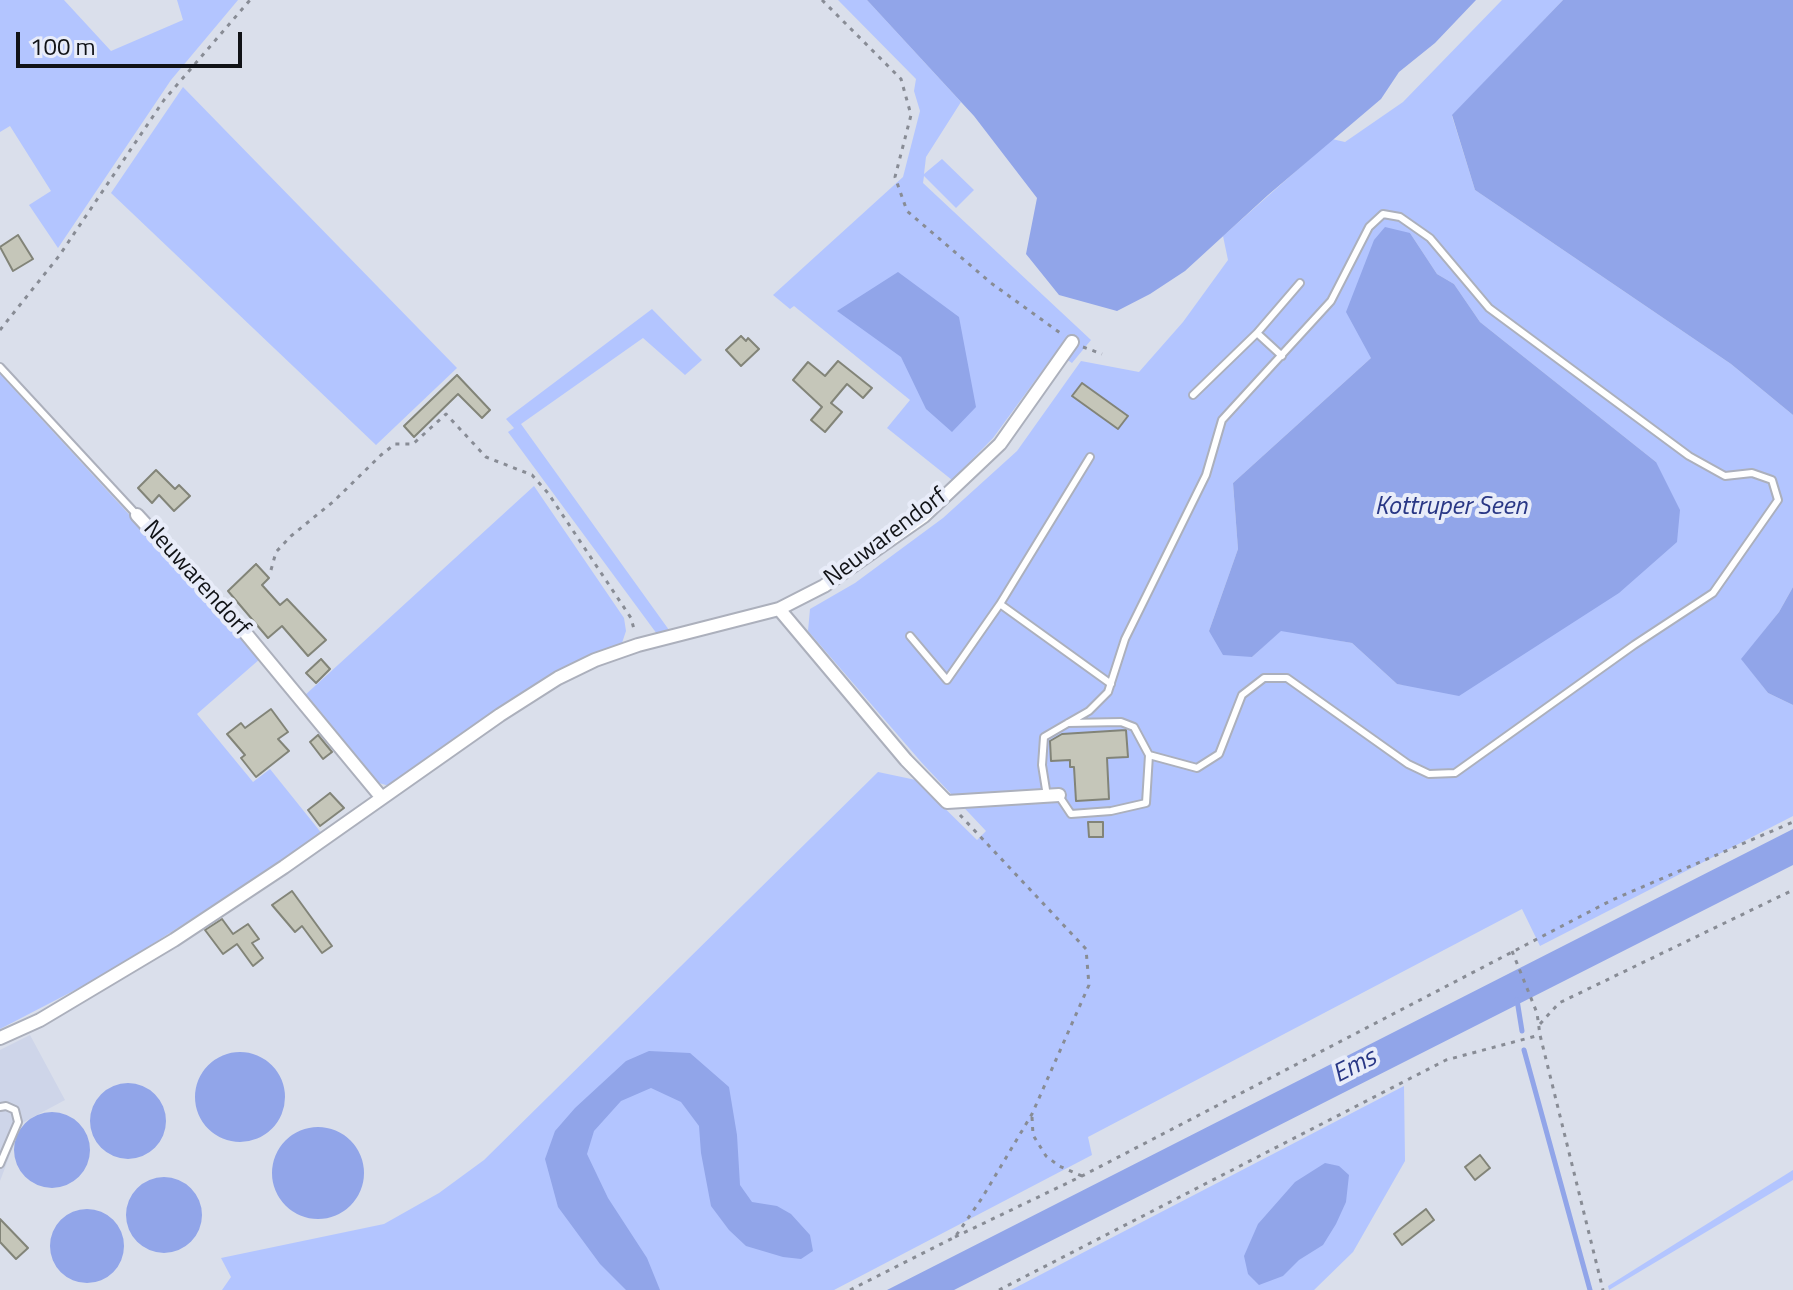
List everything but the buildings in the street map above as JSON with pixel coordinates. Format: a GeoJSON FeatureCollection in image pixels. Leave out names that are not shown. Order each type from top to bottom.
{"type":"FeatureCollection","features":[{"type":"Feature","properties":{"kind":"street","name":"Neuwarendorf"},"geometry":{"type":"LineString","coordinates":[[0,1038],[40,1020],[174,940],[558,678],[595,660],[638,645],[779,609],[824,586],[924,516],[1000,444],[1072,342]]}},
{"type":"Feature","properties":{"kind":"street","name":"Neuwarendorf"},"geometry":{"type":"LineString","coordinates":[[137,515],[243,630],[382,798]]}},
{"type":"Feature","properties":{"kind":"street"},"geometry":{"type":"LineString","coordinates":[[779,609],[899,752],[947,802],[1053,796]]}},
{"type":"Feature","properties":{"kind":"lane"},"geometry":{"type":"LineString","coordinates":[[1068,723],[1121,722],[1134,727],[1149,755],[1146,803],[1111,811],[1071,814],[1053,796],[1042,765],[1044,737],[1068,723],[1089,711],[1108,692],[1125,639],[1206,475],[1222,420],[1331,301],[1369,227],[1383,214],[1400,217],[1430,238],[1489,308],[1689,456],[1725,476],[1752,473],[1772,480],[1778,500],[1713,593],[1634,645],[1455,773],[1429,774],[1408,764],[1287,678],[1264,678],[1242,695],[1219,754],[1197,768],[1149,755]]}},
{"type":"Feature","properties":{"kind":"lane"},"geometry":{"type":"LineString","coordinates":[[1193,395],[1257,333],[1300,283]]}},
{"type":"Feature","properties":{"kind":"lane"},"geometry":{"type":"LineString","coordinates":[[1257,333],[1282,356]]}},
{"type":"Feature","properties":{"kind":"lane","name":"Neuwarendorf"},"geometry":{"type":"LineString","coordinates":[[0,367],[137,515]]}},
{"type":"Feature","properties":{"kind":"lane"},"geometry":{"type":"LineString","coordinates":[[910,636],[947,680],[1000,604],[1090,457]]}},
{"type":"Feature","properties":{"kind":"lane"},"geometry":{"type":"LineString","coordinates":[[1000,604],[1111,684]]}},
{"type":"Feature","properties":{"kind":"lane"},"geometry":{"type":"LineString","coordinates":[[0,1107],[15,1110],[18,1122],[0,1164]]}},
{"type":"Feature","properties":{"kind":"path"},"geometry":{"type":"LineString","coordinates":[[0,330],[59,256],[164,100],[250,0]]}},
{"type":"Feature","properties":{"kind":"path"},"geometry":{"type":"LineString","coordinates":[[822,0],[901,79],[911,115],[895,177],[907,211],[991,283],[1072,342],[1102,354]]}},
{"type":"Feature","properties":{"kind":"path"},"geometry":{"type":"LineString","coordinates":[[271,570],[276,552],[291,536],[334,501],[381,455],[395,444],[413,444],[446,414],[486,457],[532,475],[548,493],[631,618],[638,645]]}},
{"type":"Feature","properties":{"kind":"path"},"geometry":{"type":"LineString","coordinates":[[947,802],[1086,949],[1089,985],[1032,1114],[955,1237]]}},
{"type":"Feature","properties":{"kind":"path"},"geometry":{"type":"LineString","coordinates":[[850,1290],[1082,1176],[1612,900],[1793,822]]}},
{"type":"Feature","properties":{"kind":"path"},"geometry":{"type":"LineString","coordinates":[[1540,1024],[1559,1003],[1793,890]]}},
{"type":"Feature","properties":{"kind":"path"},"geometry":{"type":"LineString","coordinates":[[1513,953],[1540,1024],[1580,1204],[1603,1290]]}},
{"type":"Feature","properties":{"kind":"path"},"geometry":{"type":"LineString","coordinates":[[999,1290],[1446,1060],[1540,1035]]}},
{"type":"Feature","properties":{"kind":"path"},"geometry":{"type":"LineString","coordinates":[[1032,1114],[1033,1135],[1046,1156],[1059,1166],[1082,1176]]}},
{"type":"Feature","properties":{"kind":"shaded area"},"geometry":{"type":"Polygon","coordinates":[[[0,0],[64,0],[111,51],[183,20],[177,0],[238,0],[171,80],[58,248],[29,205],[51,191],[10,126],[0,132],[0,0]]]}},
{"type":"Feature","properties":{"kind":"shaded area"},"geometry":{"type":"Polygon","coordinates":[[[838,0],[867,0],[961,102],[926,157],[924,174],[942,159],[974,190],[956,208],[924,176],[923,183],[1091,340],[1072,363],[1056,352],[993,438],[952,480],[887,428],[910,400],[794,306],[790,309],[773,295],[903,177],[920,111],[914,91],[916,79],[838,0]]]}},
{"type":"Feature","properties":{"kind":"shaded area"},"geometry":{"type":"Polygon","coordinates":[[[1502,0],[1563,0],[1452,116],[1475,190],[1731,364],[1793,415],[1793,587],[1779,612],[1742,659],[1768,693],[1793,705],[1793,816],[1540,946],[1522,909],[1088,1137],[1092,1155],[834,1290],[222,1290],[231,1277],[221,1258],[384,1224],[439,1193],[484,1160],[878,772],[916,780],[977,840],[986,831],[922,763],[808,631],[810,609],[855,583],[943,518],[1017,451],[1081,361],[1139,372],[1183,322],[1228,260],[1223,236],[1332,139],[1345,142],[1403,102],[1502,0]],[[1410,233],[1371,358],[1233,483],[1238,549],[1209,631],[1252,657],[1281,630],[1352,643],[1397,684],[1421,687],[1656,462],[1480,322],[1454,284],[1437,274],[1410,233]]]}},
{"type":"Feature","properties":{"kind":"shaded area"},"geometry":{"type":"Polygon","coordinates":[[[183,87],[457,368],[376,445],[111,193],[183,87]]]}},
{"type":"Feature","properties":{"kind":"shaded area"},"geometry":{"type":"Polygon","coordinates":[[[652,309],[702,360],[685,375],[643,338],[521,424],[669,630],[657,634],[508,432],[514,428],[506,419],[652,309]]]}},
{"type":"Feature","properties":{"kind":"shaded area"},"geometry":{"type":"Polygon","coordinates":[[[0,374],[261,658],[197,714],[253,782],[270,769],[323,835],[104,975],[0,1029],[0,374]]]}},
{"type":"Feature","properties":{"kind":"shaded area"},"geometry":{"type":"Polygon","coordinates":[[[534,486],[624,618],[626,631],[622,643],[554,672],[389,786],[376,782],[304,696],[534,486]]]}},
{"type":"Feature","properties":{"kind":"shaded area"},"geometry":{"type":"Polygon","coordinates":[[[30,1035],[65,1100],[22,1123],[0,1181],[0,1050],[30,1035]]]}},
{"type":"Feature","properties":{"kind":"shaded area"},"geometry":{"type":"Polygon","coordinates":[[[1404,1086],[1405,1161],[1353,1252],[1314,1290],[1011,1290],[1404,1086]]]}},
{"type":"Feature","properties":{"kind":"shaded area"},"geometry":{"type":"Polygon","coordinates":[[[1793,1170],[1793,1180],[1609,1290],[1608,1286],[1793,1170]]]}},
{"type":"Feature","properties":{"kind":"water"},"geometry":{"type":"Polygon","coordinates":[[[867,0],[1476,0],[1435,43],[1399,72],[1381,99],[1185,271],[1117,311],[1059,295],[1026,254],[1037,198],[974,116],[867,0]]]}},
{"type":"Feature","properties":{"kind":"water"},"geometry":{"type":"Polygon","coordinates":[[[1563,0],[1793,0],[1793,415],[1731,364],[1475,190],[1452,115],[1563,0]]]}},
{"type":"Feature","properties":{"kind":"water","name":"Kottruper Seen"},"geometry":{"type":"Polygon","coordinates":[[[1385,227],[1410,233],[1437,274],[1454,284],[1480,322],[1656,462],[1680,510],[1677,542],[1619,593],[1459,696],[1397,684],[1352,643],[1281,631],[1252,657],[1223,655],[1209,631],[1238,549],[1233,483],[1371,358],[1346,312],[1374,240],[1385,227]]]}},
{"type":"Feature","properties":{"kind":"water"},"geometry":{"type":"Polygon","coordinates":[[[898,272],[959,317],[976,407],[952,432],[926,409],[901,357],[837,311],[898,272]]]}},
{"type":"Feature","properties":{"kind":"water"},"geometry":{"type":"Polygon","coordinates":[[[1793,587],[1793,705],[1768,693],[1741,659],[1779,612],[1793,587]]]}},
{"type":"Feature","properties":{"kind":"water","name":"Ems"},"geometry":{"type":"Polygon","coordinates":[[[1793,829],[1793,865],[954,1290],[887,1290],[1793,829]]]}},
{"type":"Feature","properties":{"kind":"water"},"geometry":{"type":"Polygon","coordinates":[[[649,1051],[690,1053],[729,1087],[737,1135],[740,1185],[752,1202],[777,1206],[791,1214],[810,1235],[813,1251],[801,1259],[783,1257],[746,1246],[729,1230],[711,1206],[699,1126],[681,1102],[651,1088],[621,1101],[594,1131],[587,1154],[608,1198],[647,1258],[660,1290],[626,1290],[600,1264],[558,1207],[545,1159],[555,1131],[575,1108],[626,1061],[649,1051]]]}},
{"type":"Feature","properties":{"kind":"water"},"geometry":{"type":"Polygon","coordinates":[[[240,1052],[257,1055],[272,1065],[282,1080],[285,1097],[282,1114],[272,1129],[257,1139],[240,1142],[223,1139],[208,1129],[198,1114],[195,1097],[198,1080],[208,1065],[223,1055],[240,1052]]]}},
{"type":"Feature","properties":{"kind":"water"},"geometry":{"type":"Polygon","coordinates":[[[128,1083],[143,1086],[155,1094],[163,1106],[166,1121],[163,1136],[155,1148],[143,1156],[128,1159],[113,1156],[101,1148],[93,1136],[90,1121],[93,1106],[101,1094],[113,1086],[128,1083]]]}},
{"type":"Feature","properties":{"kind":"water"},"geometry":{"type":"Polygon","coordinates":[[[52,1112],[67,1115],[79,1123],[87,1135],[90,1150],[87,1165],[79,1177],[67,1185],[52,1188],[37,1185],[25,1177],[17,1165],[14,1150],[17,1135],[25,1123],[37,1115],[52,1112]]]}},
{"type":"Feature","properties":{"kind":"water"},"geometry":{"type":"Polygon","coordinates":[[[318,1127],[335,1131],[350,1141],[360,1156],[364,1173],[360,1190],[350,1205],[335,1215],[318,1219],[301,1215],[286,1205],[276,1190],[272,1173],[276,1156],[286,1141],[301,1131],[318,1127]]]}},
{"type":"Feature","properties":{"kind":"water"},"geometry":{"type":"Polygon","coordinates":[[[1325,1163],[1339,1166],[1349,1175],[1346,1202],[1336,1224],[1323,1245],[1299,1260],[1283,1276],[1259,1285],[1248,1274],[1244,1256],[1258,1224],[1295,1182],[1325,1163]]]}},
{"type":"Feature","properties":{"kind":"water"},"geometry":{"type":"Polygon","coordinates":[[[164,1177],[179,1180],[191,1188],[199,1200],[202,1215],[199,1230],[191,1242],[179,1250],[164,1253],[149,1250],[137,1242],[129,1230],[126,1215],[129,1200],[137,1188],[149,1180],[164,1177]]]}},
{"type":"Feature","properties":{"kind":"water"},"geometry":{"type":"Polygon","coordinates":[[[87,1209],[101,1212],[113,1220],[121,1232],[124,1246],[121,1260],[113,1272],[101,1280],[87,1283],[73,1280],[61,1272],[53,1260],[50,1246],[53,1232],[61,1220],[73,1212],[87,1209]]]}},
{"type":"Feature","properties":{"kind":"waterway"},"geometry":{"type":"LineString","coordinates":[[1517,1000],[1522,1031]]}},
{"type":"Feature","properties":{"kind":"waterway"},"geometry":{"type":"LineString","coordinates":[[1524,1050],[1590,1290]]}}]}
